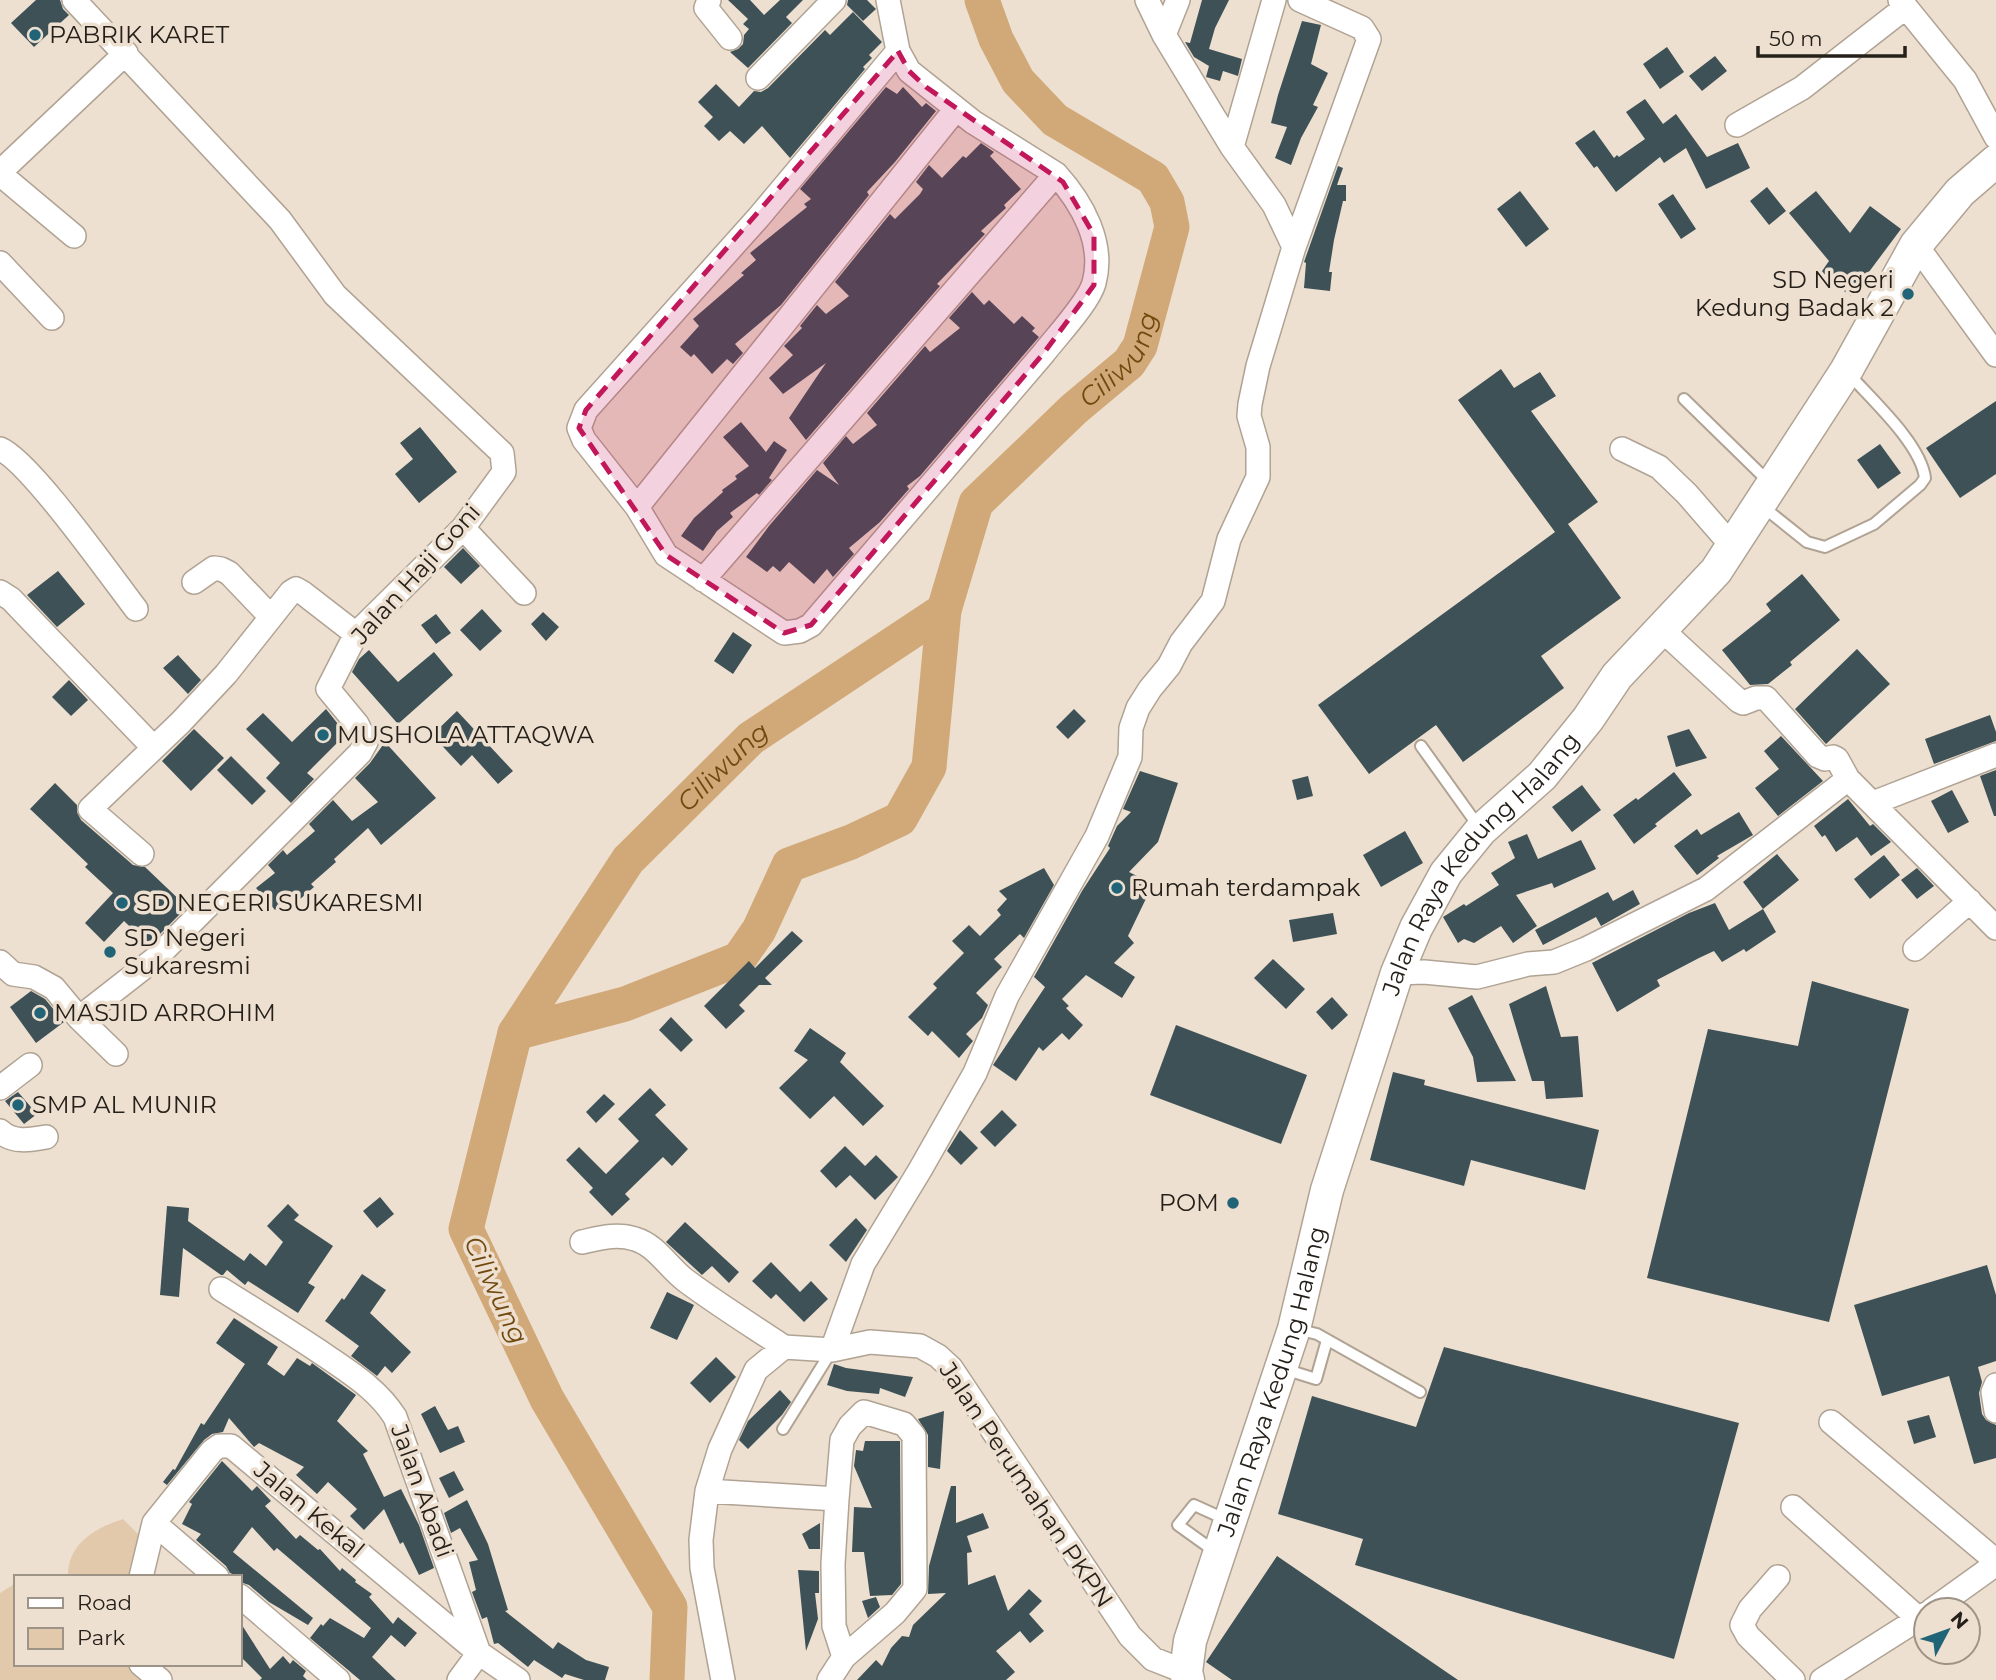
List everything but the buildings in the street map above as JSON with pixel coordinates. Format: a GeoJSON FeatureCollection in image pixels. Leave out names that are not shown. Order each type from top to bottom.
{"type":"FeatureCollection","features":[{"type":"Feature","properties":{"kind":"main road","name":"Jalan Raya Kedung Halang"},"geometry":{"type":"LineString","coordinates":[[1187,1676],[1190,1640],[1294,1329],[1327,1191],[1397,973],[1416,928],[1446,873],[1481,830],[1542,776],[1588,719],[1617,676],[1699,591],[1733,547],[1846,371],[1916,245],[1960,192],[1996,161]]}},
{"type":"Feature","properties":{"kind":"street","name":"Jalan Haji Goni"},"geometry":{"type":"LineString","coordinates":[[74,0],[280,220],[335,295],[502,453],[504,472],[463,528],[356,634],[328,689],[357,724],[366,742],[360,753],[156,958],[79,1018]]}},
{"type":"Feature","properties":{"kind":"street"},"geometry":{"type":"LineString","coordinates":[[709,0],[706,8],[730,37]]}},
{"type":"Feature","properties":{"kind":"street"},"geometry":{"type":"LineString","coordinates":[[758,78],[834,0]]}},
{"type":"Feature","properties":{"kind":"street"},"geometry":{"type":"LineString","coordinates":[[888,0],[898,51],[909,71],[956,109],[1056,174],[1084,214],[1094,235],[1094,285],[1076,313],[1043,354],[811,625],[800,631],[783,633],[666,555],[637,507],[584,440],[579,428],[586,410],[758,218],[898,51]]}},
{"type":"Feature","properties":{"kind":"street"},"geometry":{"type":"LineString","coordinates":[[1147,0],[1164,35],[1232,147],[1274,205],[1294,247]]}},
{"type":"Feature","properties":{"kind":"street"},"geometry":{"type":"LineString","coordinates":[[1164,35],[1178,0]]}},
{"type":"Feature","properties":{"kind":"street"},"geometry":{"type":"LineString","coordinates":[[1232,147],[1274,0]]}},
{"type":"Feature","properties":{"kind":"street"},"geometry":{"type":"LineString","coordinates":[[832,1350],[863,1264],[975,1073],[1007,996],[1097,836],[1130,757],[1131,728],[1138,708],[1213,601],[1230,539],[1258,477],[1258,447],[1250,425],[1250,404],[1258,366],[1294,247],[1369,39],[1362,28],[1300,0]]}},
{"type":"Feature","properties":{"kind":"street"},"geometry":{"type":"LineString","coordinates":[[1737,125],[1802,88],[1903,3],[1965,80],[1996,137]]}},
{"type":"Feature","properties":{"kind":"street"},"geometry":{"type":"LineString","coordinates":[[74,236],[0,173],[126,53]]}},
{"type":"Feature","properties":{"kind":"street"},"geometry":{"type":"LineString","coordinates":[[637,507],[956,109]]}},
{"type":"Feature","properties":{"kind":"street"},"geometry":{"type":"LineString","coordinates":[[703,580],[1056,174]]}},
{"type":"Feature","properties":{"kind":"street"},"geometry":{"type":"LineString","coordinates":[[1916,245],[1996,355]]}},
{"type":"Feature","properties":{"kind":"street"},"geometry":{"type":"LineString","coordinates":[[0,263],[51,318]]}},
{"type":"Feature","properties":{"kind":"street"},"geometry":{"type":"LineString","coordinates":[[0,449],[36,481],[136,609]]}},
{"type":"Feature","properties":{"kind":"street"},"geometry":{"type":"LineString","coordinates":[[1622,449],[1659,467],[1687,494],[1733,547]]}},
{"type":"Feature","properties":{"kind":"street"},"geometry":{"type":"LineString","coordinates":[[463,528],[524,593]]}},
{"type":"Feature","properties":{"kind":"street"},"geometry":{"type":"LineString","coordinates":[[194,582],[214,568],[221,569],[229,573],[271,617]]}},
{"type":"Feature","properties":{"kind":"street"},"geometry":{"type":"LineString","coordinates":[[142,854],[90,809],[180,723],[226,674],[296,589],[356,634]]}},
{"type":"Feature","properties":{"kind":"street"},"geometry":{"type":"LineString","coordinates":[[0,592],[11,599],[153,747]]}},
{"type":"Feature","properties":{"kind":"street"},"geometry":{"type":"LineString","coordinates":[[1661,629],[1739,701],[1743,703],[1756,698],[1766,698],[1818,756],[1837,759],[1848,779],[1996,929]]}},
{"type":"Feature","properties":{"kind":"street"},"geometry":{"type":"LineString","coordinates":[[1873,803],[1996,755]]}},
{"type":"Feature","properties":{"kind":"street"},"geometry":{"type":"LineString","coordinates":[[1397,973],[1424,972],[1477,977],[1528,964],[1555,962],[1706,889],[1848,779]]}},
{"type":"Feature","properties":{"kind":"street"},"geometry":{"type":"LineString","coordinates":[[1915,949],[1970,901]]}},
{"type":"Feature","properties":{"kind":"street"},"geometry":{"type":"LineString","coordinates":[[0,962],[13,974],[34,977],[54,988],[79,1018],[116,1054]]}},
{"type":"Feature","properties":{"kind":"street"},"geometry":{"type":"LineString","coordinates":[[0,1088],[30,1065]]}},
{"type":"Feature","properties":{"kind":"street"},"geometry":{"type":"LineString","coordinates":[[0,1131],[6,1137],[27,1140],[46,1138]]}},
{"type":"Feature","properties":{"kind":"street"},"geometry":{"type":"LineString","coordinates":[[582,1242],[608,1236],[624,1236],[650,1246],[685,1280],[784,1348],[756,1370],[720,1449],[707,1491],[701,1540],[702,1568],[723,1680]]}},
{"type":"Feature","properties":{"kind":"street","name":"Jalan Abadi"},"geometry":{"type":"LineString","coordinates":[[221,1289],[291,1332],[363,1382],[386,1402],[396,1417],[479,1653]]}},
{"type":"Feature","properties":{"kind":"street","name":"Jalan Perumahan PKPN"},"geometry":{"type":"LineString","coordinates":[[784,1348],[832,1350],[880,1342],[920,1346],[938,1356],[951,1368],[1129,1636],[1153,1659],[1187,1676]]}},
{"type":"Feature","properties":{"kind":"street"},"geometry":{"type":"LineString","coordinates":[[1996,1385],[1993,1392],[1996,1411]]}},
{"type":"Feature","properties":{"kind":"street"},"geometry":{"type":"LineString","coordinates":[[864,1412],[904,1424],[911,1430],[914,1442],[915,1589],[838,1672],[833,1564],[842,1440],[850,1426],[864,1412]]}},
{"type":"Feature","properties":{"kind":"street"},"geometry":{"type":"LineString","coordinates":[[1830,1422],[1996,1563],[1951,1596]]}},
{"type":"Feature","properties":{"kind":"street","name":"Jalan Kekal"},"geometry":{"type":"LineString","coordinates":[[141,1575],[154,1522],[212,1451],[219,1446],[231,1446],[479,1653],[518,1680]]}},
{"type":"Feature","properties":{"kind":"street"},"geometry":{"type":"LineString","coordinates":[[707,1491],[837,1499]]}},
{"type":"Feature","properties":{"kind":"street"},"geometry":{"type":"LineString","coordinates":[[1793,1507],[1912,1603]]}},
{"type":"Feature","properties":{"kind":"street"},"geometry":{"type":"LineString","coordinates":[[154,1522],[215,1575]]}},
{"type":"Feature","properties":{"kind":"street"},"geometry":{"type":"LineString","coordinates":[[1778,1577],[1750,1609],[1742,1625],[1748,1636],[1793,1680]]}},
{"type":"Feature","properties":{"kind":"street"},"geometry":{"type":"LineString","coordinates":[[242,1598],[338,1680]]}},
{"type":"Feature","properties":{"kind":"street"},"geometry":{"type":"LineString","coordinates":[[1822,1680],[1912,1623]]}},
{"type":"Feature","properties":{"kind":"street"},"geometry":{"type":"LineString","coordinates":[[459,1680],[479,1653]]}},
{"type":"Feature","properties":{"kind":"street"},"geometry":{"type":"LineString","coordinates":[[141,1666],[160,1680]]}},
{"type":"Feature","properties":{"kind":"lane"},"geometry":{"type":"LineString","coordinates":[[1684,399],[1807,542],[1825,547],[1874,524],[1925,478],[1924,470],[1906,437],[1846,371]]}},
{"type":"Feature","properties":{"kind":"lane"},"geometry":{"type":"LineString","coordinates":[[1421,746],[1481,830]]}},
{"type":"Feature","properties":{"kind":"lane"},"geometry":{"type":"LineString","coordinates":[[1294,1329],[1317,1334],[1420,1392]]}},
{"type":"Feature","properties":{"kind":"lane"},"geometry":{"type":"LineString","coordinates":[[1281,1369],[1316,1379],[1327,1340]]}},
{"type":"Feature","properties":{"kind":"lane"},"geometry":{"type":"LineString","coordinates":[[783,1429],[832,1350]]}},
{"type":"Feature","properties":{"kind":"lane"},"geometry":{"type":"LineString","coordinates":[[1219,1555],[1178,1525],[1194,1505],[1230,1522]]}},
{"type":"Feature","properties":{"kind":"highlighted area"},"geometry":{"type":"Polygon","coordinates":[[[898,51],[909,71],[926,87],[1063,182],[1094,235],[1094,285],[1043,354],[811,625],[784,633],[666,555],[579,428],[586,410],[898,51]]]}},
{"type":"Feature","properties":{"kind":"green space"},"geometry":{"type":"Polygon","coordinates":[[[123,1519],[138,1534],[148,1575],[68,1575],[72,1555],[85,1539],[102,1527],[123,1519]]]}},
{"type":"Feature","properties":{"kind":"green space"},"geometry":{"type":"Polygon","coordinates":[[[14,1584],[14,1666],[155,1666],[153,1680],[0,1680],[0,1593],[14,1584]]]}},
{"type":"Feature","properties":{"kind":"waterway","name":"Ciliwung"},"geometry":{"type":"LineString","coordinates":[[667,1680],[670,1607],[547,1399],[466,1229],[515,1033],[628,860],[751,738],[944,610],[976,503],[1074,409],[1129,363],[1140,346],[1172,227],[1167,202],[1153,178],[1055,120],[1018,81],[996,39],[982,0]]}},
{"type":"Feature","properties":{"kind":"waterway"},"geometry":{"type":"LineString","coordinates":[[515,1033],[625,1004],[739,959],[759,930],[789,865],[851,842],[900,819],[929,767],[944,610]]}},
{"type":"Feature","properties":{"kind":"place","name":"PABRIK KARET"},"geometry":{"type":"Point","coordinates":[35,35]}},
{"type":"Feature","properties":{"kind":"place","name":"SD Negeri Kedung Badak 2"},"geometry":{"type":"Point","coordinates":[1908,294]}},
{"type":"Feature","properties":{"kind":"place","name":"MUSHOLA ATTAQWA"},"geometry":{"type":"Point","coordinates":[323,735]}},
{"type":"Feature","properties":{"kind":"place","name":"Rumah terdampak"},"geometry":{"type":"Point","coordinates":[1117,888]}},
{"type":"Feature","properties":{"kind":"place","name":"SD NEGERI SUKARESMI"},"geometry":{"type":"Point","coordinates":[122,903]}},
{"type":"Feature","properties":{"kind":"place","name":"SD Negeri Sukaresmi"},"geometry":{"type":"Point","coordinates":[110,952]}},
{"type":"Feature","properties":{"kind":"place","name":"MASJID ARROHIM"},"geometry":{"type":"Point","coordinates":[40,1013]}},
{"type":"Feature","properties":{"kind":"place","name":"SMP AL MUNIR"},"geometry":{"type":"Point","coordinates":[18,1105]}},
{"type":"Feature","properties":{"kind":"place","name":"POM"},"geometry":{"type":"Point","coordinates":[1233,1203]}}]}
